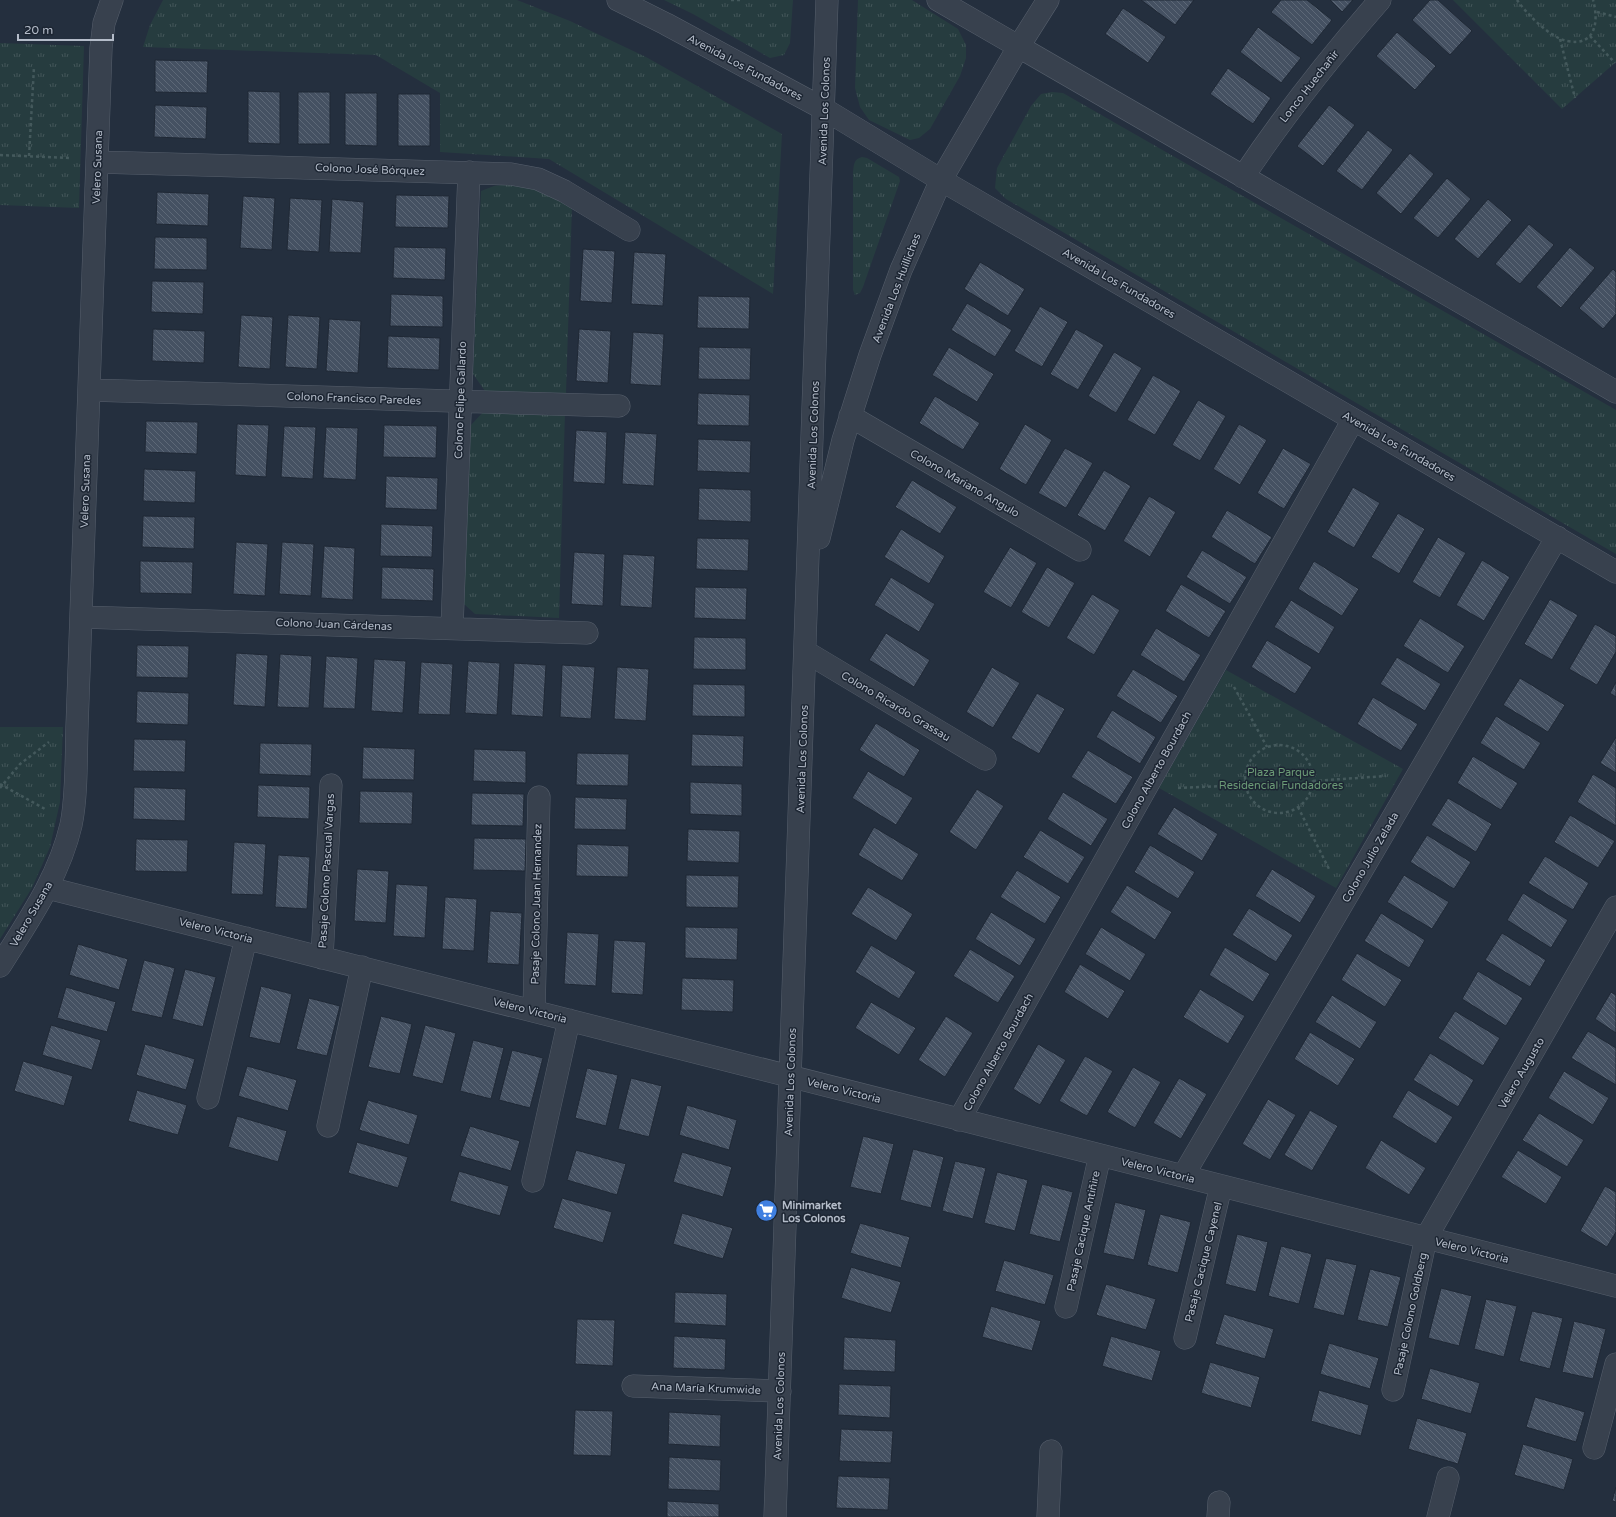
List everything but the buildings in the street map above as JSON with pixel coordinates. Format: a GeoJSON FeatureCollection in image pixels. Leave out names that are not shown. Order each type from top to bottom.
{"type":"FeatureCollection","features":[{"type":"Feature","properties":{"kind":"street","name":"Velero Susana"},"geometry":{"type":"LineString","coordinates":[[0,966],[48,888],[60,859],[71,824],[74,801],[78,728],[101,48],[104,23],[112,0]]}},
{"type":"Feature","properties":{"kind":"street","name":"Avenida Los Fundadores"},"geometry":{"type":"LineString","coordinates":[[618,0],[666,24],[824,109],[941,180],[1616,572]]}},
{"type":"Feature","properties":{"kind":"street","name":"Avenida Los Colonos"},"geometry":{"type":"LineString","coordinates":[[775,1517],[808,602],[827,0]]}},
{"type":"Feature","properties":{"kind":"street"},"geometry":{"type":"LineString","coordinates":[[938,0],[1616,392]]}},
{"type":"Feature","properties":{"kind":"street","name":"Avenida Los Huilliches"},"geometry":{"type":"LineString","coordinates":[[808,602],[821,529],[843,440],[870,355],[901,270],[941,180],[1019,46],[1048,0]]}},
{"type":"Feature","properties":{"kind":"street","name":"Lonco Huechañir"},"geometry":{"type":"LineString","coordinates":[[1243,176],[1305,89],[1380,0]]}},
{"type":"Feature","properties":{"kind":"street","name":"Colono José Bórquez"},"geometry":{"type":"LineString","coordinates":[[97,160],[511,174],[538,179],[564,191],[629,230]]}},
{"type":"Feature","properties":{"kind":"street","name":"Colono Felipe Gallardo"},"geometry":{"type":"LineString","coordinates":[[452,628],[469,172]]}},
{"type":"Feature","properties":{"kind":"street","name":"Colono Francisco Paredes"},"geometry":{"type":"LineString","coordinates":[[89,390],[619,406]]}},
{"type":"Feature","properties":{"kind":"street","name":"Colono Mariano Angulo"},"geometry":{"type":"LineString","coordinates":[[850,416],[1080,550]]}},
{"type":"Feature","properties":{"kind":"street","name":"Colono Alberto Bourdach"},"geometry":{"type":"LineString","coordinates":[[959,1120],[1354,420]]}},
{"type":"Feature","properties":{"kind":"street","name":"Colono Julio Zelada"},"geometry":{"type":"LineString","coordinates":[[1183,1176],[1557,538]]}},
{"type":"Feature","properties":{"kind":"street","name":"Colono Juan Cárdenas"},"geometry":{"type":"LineString","coordinates":[[81,617],[587,632]]}},
{"type":"Feature","properties":{"kind":"street","name":"Colono Ricardo Grassau"},"geometry":{"type":"LineString","coordinates":[[806,652],[985,759]]}},
{"type":"Feature","properties":{"kind":"street","name":"Pasaje Colono Pascual Vargas"},"geometry":{"type":"LineString","coordinates":[[322,958],[331,785]]}},
{"type":"Feature","properties":{"kind":"street","name":"Pasaje Colono Juan Hernandez"},"geometry":{"type":"LineString","coordinates":[[534,1011],[539,797]]}},
{"type":"Feature","properties":{"kind":"street","name":"Velero Victoria"},"geometry":{"type":"LineString","coordinates":[[48,888],[1616,1286]]}},
{"type":"Feature","properties":{"kind":"street","name":"Velero Augusto"},"geometry":{"type":"LineString","coordinates":[[1426,1238],[1616,907]]}},
{"type":"Feature","properties":{"kind":"street"},"geometry":{"type":"LineString","coordinates":[[208,1098],[246,938]]}},
{"type":"Feature","properties":{"kind":"street"},"geometry":{"type":"LineString","coordinates":[[328,1126],[362,968]]}},
{"type":"Feature","properties":{"kind":"street"},"geometry":{"type":"LineString","coordinates":[[533,1181],[569,1020]]}},
{"type":"Feature","properties":{"kind":"street","name":"Pasaje Cacique Antiñire"},"geometry":{"type":"LineString","coordinates":[[1066,1307],[1100,1155]]}},
{"type":"Feature","properties":{"kind":"street","name":"Pasaje Cacique Cayenel"},"geometry":{"type":"LineString","coordinates":[[1185,1338],[1221,1186]]}},
{"type":"Feature","properties":{"kind":"street","name":"Pasaje Colono Goldberg"},"geometry":{"type":"LineString","coordinates":[[1393,1390],[1426,1238]]}},
{"type":"Feature","properties":{"kind":"street"},"geometry":{"type":"LineString","coordinates":[[1594,1448],[1616,1364]]}},
{"type":"Feature","properties":{"kind":"street","name":"Ana María Krumwide"},"geometry":{"type":"LineString","coordinates":[[633,1386],[780,1391]]}},
{"type":"Feature","properties":{"kind":"street"},"geometry":{"type":"LineString","coordinates":[[1048,1517],[1051,1451]]}},
{"type":"Feature","properties":{"kind":"street"},"geometry":{"type":"LineString","coordinates":[[1438,1517],[1448,1478]]}},
{"type":"Feature","properties":{"kind":"path"},"geometry":{"type":"LineString","coordinates":[[731,0],[740,0]]}},
{"type":"Feature","properties":{"kind":"path"},"geometry":{"type":"LineString","coordinates":[[1517,0],[1540,26],[1567,41],[1581,41],[1590,36],[1594,29],[1597,12],[1593,0]]}},
{"type":"Feature","properties":{"kind":"path"},"geometry":{"type":"LineString","coordinates":[[1597,12],[1616,17]]}},
{"type":"Feature","properties":{"kind":"path"},"geometry":{"type":"LineString","coordinates":[[1590,36],[1615,63]]}},
{"type":"Feature","properties":{"kind":"path"},"geometry":{"type":"LineString","coordinates":[[1560,38],[1575,98]]}},
{"type":"Feature","properties":{"kind":"path"},"geometry":{"type":"LineString","coordinates":[[29,156],[34,67]]}},
{"type":"Feature","properties":{"kind":"path"},"geometry":{"type":"LineString","coordinates":[[0,155],[97,160]]}},
{"type":"Feature","properties":{"kind":"path"},"geometry":{"type":"LineString","coordinates":[[1219,658],[1266,747]]}},
{"type":"Feature","properties":{"kind":"path"},"geometry":{"type":"LineString","coordinates":[[71,824],[1,786],[31,754],[48,743],[78,728]]}},
{"type":"Feature","properties":{"kind":"path"},"geometry":{"type":"LineString","coordinates":[[1274,745],[1289,746],[1302,754],[1311,766],[1313,781],[1310,793],[1298,807],[1284,812],[1270,811],[1263,808],[1251,798],[1246,785],[1245,777],[1249,762],[1266,747],[1274,745]]}},
{"type":"Feature","properties":{"kind":"path"},"geometry":{"type":"LineString","coordinates":[[1313,781],[1418,774]]}},
{"type":"Feature","properties":{"kind":"path"},"geometry":{"type":"LineString","coordinates":[[1145,789],[1246,785]]}},
{"type":"Feature","properties":{"kind":"path"},"geometry":{"type":"LineString","coordinates":[[1298,807],[1345,899]]}},
{"type":"Feature","properties":{"kind":"green space"},"geometry":{"type":"Polygon","coordinates":[[[163,0],[517,0],[570,21],[646,57],[782,134],[773,294],[549,159],[440,152],[440,93],[376,55],[143,47],[150,25],[163,0]]]}},
{"type":"Feature","properties":{"kind":"green space"},"geometry":{"type":"Polygon","coordinates":[[[664,0],[793,0],[790,43],[784,55],[770,58],[693,14],[664,0]]]}},
{"type":"Feature","properties":{"kind":"green space"},"geometry":{"type":"Polygon","coordinates":[[[858,0],[912,0],[958,29],[966,45],[966,58],[960,76],[930,129],[919,138],[910,140],[869,120],[860,107],[855,88],[858,0]]]}},
{"type":"Feature","properties":{"kind":"green space"},"geometry":{"type":"Polygon","coordinates":[[[1453,0],[1616,0],[1616,62],[1562,109],[1453,0]]]}},
{"type":"Feature","properties":{"kind":"green space"},"geometry":{"type":"Polygon","coordinates":[[[0,43],[84,46],[79,208],[0,205],[0,43]]]}},
{"type":"Feature","properties":{"kind":"green space"},"geometry":{"type":"Polygon","coordinates":[[[1052,92],[1063,93],[1616,410],[1616,554],[1006,199],[995,188],[997,168],[1031,106],[1041,94],[1052,92]]]}},
{"type":"Feature","properties":{"kind":"green space"},"geometry":{"type":"Polygon","coordinates":[[[859,158],[867,158],[899,177],[900,181],[863,287],[860,293],[855,295],[853,290],[853,172],[854,164],[859,158]]]}},
{"type":"Feature","properties":{"kind":"green space"},"geometry":{"type":"Polygon","coordinates":[[[508,184],[529,186],[572,206],[566,393],[485,391],[473,374],[481,191],[494,186],[508,184]]]}},
{"type":"Feature","properties":{"kind":"green space"},"geometry":{"type":"Polygon","coordinates":[[[486,409],[565,412],[559,618],[475,614],[464,604],[471,425],[486,409]]]}},
{"type":"Feature","properties":{"kind":"green space","name":"Plaza Parque Residencial Fundadores"},"geometry":{"type":"Polygon","coordinates":[[[1226,670],[1403,769],[1336,888],[1159,788],[1226,670]]]}},
{"type":"Feature","properties":{"kind":"green space"},"geometry":{"type":"Polygon","coordinates":[[[0,727],[63,727],[60,802],[50,847],[32,888],[0,939],[0,727]]]}},
{"type":"Feature","properties":{"kind":"place","name":"Minimarket Los Colonos"},"geometry":{"type":"Point","coordinates":[767,1211]}}]}
